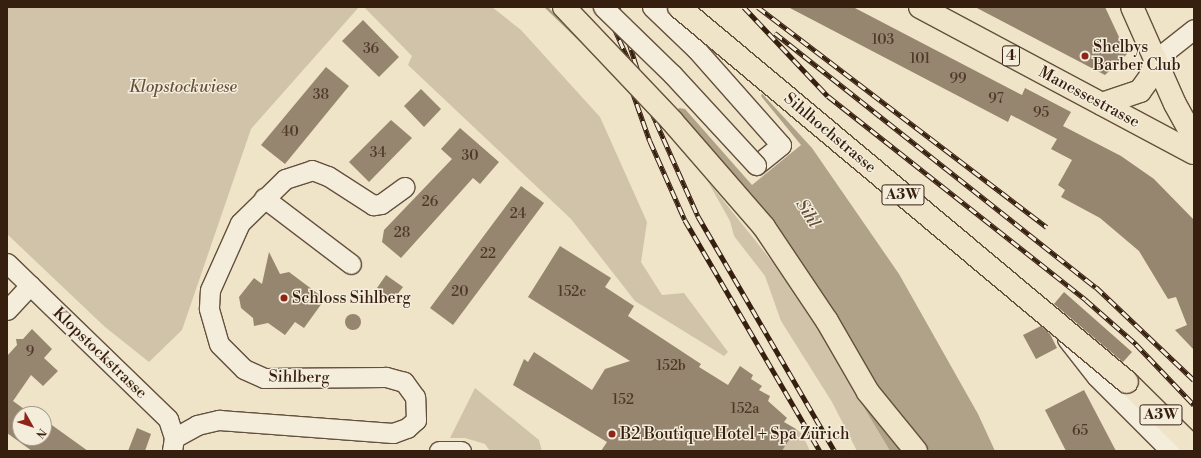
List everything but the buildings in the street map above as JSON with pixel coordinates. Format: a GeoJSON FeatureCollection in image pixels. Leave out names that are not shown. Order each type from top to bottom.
{"type":"FeatureCollection","features":[{"type":"Feature","properties":{"kind":"main road"},"geometry":{"type":"LineString","coordinates":[[564,7],[672,121],[764,227],[826,321],[868,392],[916,451]]}},
{"type":"Feature","properties":{"kind":"main road","name":"Sihlhochstrasse"},"geometry":{"type":"LineString","coordinates":[[679,7],[1127,382],[1194,448]]}},
{"type":"Feature","properties":{"kind":"main road","name":"Manessestrasse"},"geometry":{"type":"LineString","coordinates":[[920,7],[1194,153]]}},
{"type":"Feature","properties":{"kind":"main road"},"geometry":{"type":"LineString","coordinates":[[1132,7],[1175,104],[1194,138]]}},
{"type":"Feature","properties":{"kind":"main road"},"geometry":{"type":"LineString","coordinates":[[1102,104],[1140,91],[1150,77],[1156,59]]}},
{"type":"Feature","properties":{"kind":"street"},"geometry":{"type":"LineString","coordinates":[[603,7],[672,74],[756,165],[781,145],[696,49],[652,7]]}},
{"type":"Feature","properties":{"kind":"street"},"geometry":{"type":"LineString","coordinates":[[1156,59],[1194,29]]}},
{"type":"Feature","properties":{"kind":"street","name":"Sihlberg"},"geometry":{"type":"LineString","coordinates":[[173,444],[197,425],[219,420],[394,433],[407,428],[416,420],[415,397],[404,382],[386,376],[264,378],[244,370],[219,344],[209,308],[210,290],[240,224],[264,198],[285,179],[312,170],[328,176],[373,205],[381,204],[404,187]]}},
{"type":"Feature","properties":{"kind":"street"},"geometry":{"type":"LineString","coordinates":[[264,198],[351,264]]}},
{"type":"Feature","properties":{"kind":"street","name":"Klopstockstrasse"},"geometry":{"type":"LineString","coordinates":[[7,263],[168,419],[173,444]]}},
{"type":"Feature","properties":{"kind":"street"},"geometry":{"type":"LineString","coordinates":[[7,310],[30,285]]}},
{"type":"Feature","properties":{"kind":"street"},"geometry":{"type":"LineString","coordinates":[[1029,293],[1096,376],[1171,451]]}},
{"type":"Feature","properties":{"kind":"street"},"geometry":{"type":"LineString","coordinates":[[439,451],[461,451]]}},
{"type":"Feature","properties":{"kind":"green space","name":"Klopstockwiese"},"geometry":{"type":"Polygon","coordinates":[[[7,7],[359,7],[251,129],[182,330],[149,362],[105,327],[7,234],[7,7]]]}},
{"type":"Feature","properties":{"kind":"green space"},"geometry":{"type":"Polygon","coordinates":[[[364,7],[492,7],[521,30],[600,117],[647,222],[641,262],[662,295],[684,293],[728,352],[724,356],[635,301],[571,219],[408,65],[412,56],[364,7]]]}},
{"type":"Feature","properties":{"kind":"green space"},"geometry":{"type":"Polygon","coordinates":[[[707,180],[790,284],[890,451],[857,451],[832,402],[781,321],[765,276],[734,236],[730,221],[707,180]]]}},
{"type":"Feature","properties":{"kind":"green space"},"geometry":{"type":"Polygon","coordinates":[[[475,388],[539,440],[542,451],[490,451],[485,444],[465,438],[450,438],[475,388]]]}},
{"type":"Feature","properties":{"kind":"green space"},"geometry":{"type":"Polygon","coordinates":[[[796,429],[802,434],[810,451],[782,451],[796,429]]]}},
{"type":"Feature","properties":{"kind":"water","name":"Sihl"},"geometry":{"type":"Polygon","coordinates":[[[544,7],[681,7],[689,14],[812,148],[899,274],[978,414],[995,451],[890,451],[790,284],[731,203],[608,69],[544,7]]]}},
{"type":"Feature","properties":{"kind":"pier"},"geometry":{"type":"Polygon","coordinates":[[[548,7],[684,7],[763,91],[761,96],[801,145],[752,185],[685,109],[679,108],[677,111],[870,378],[914,436],[930,451],[901,451],[870,410],[771,256],[737,212],[672,136],[548,7]]]}},
{"type":"Feature","properties":{"kind":"railway"},"geometry":{"type":"LineString","coordinates":[[605,7],[698,216],[835,451]]}},
{"type":"Feature","properties":{"kind":"railway"},"geometry":{"type":"LineString","coordinates":[[618,7],[640,77]]}},
{"type":"Feature","properties":{"kind":"railway"},"geometry":{"type":"LineString","coordinates":[[744,7],[828,96],[1086,300],[1136,344],[1194,405]]}},
{"type":"Feature","properties":{"kind":"railway"},"geometry":{"type":"LineString","coordinates":[[758,7],[1047,227]]}},
{"type":"Feature","properties":{"kind":"railway"},"geometry":{"type":"LineString","coordinates":[[775,33],[1096,287],[1194,380]]}},
{"type":"Feature","properties":{"kind":"railway"},"geometry":{"type":"LineString","coordinates":[[619,53],[650,141],[685,220],[820,451]]}},
{"type":"Feature","properties":{"kind":"place","name":"Shelbys Barber Club"},"geometry":{"type":"Point","coordinates":[1085,56]}},
{"type":"Feature","properties":{"kind":"place","name":"Schloss Sihlberg"},"geometry":{"type":"Point","coordinates":[284,298]}},
{"type":"Feature","properties":{"kind":"place","name":"B2 Boutique Hotel + Spa Zürich"},"geometry":{"type":"Point","coordinates":[612,434]}}]}
